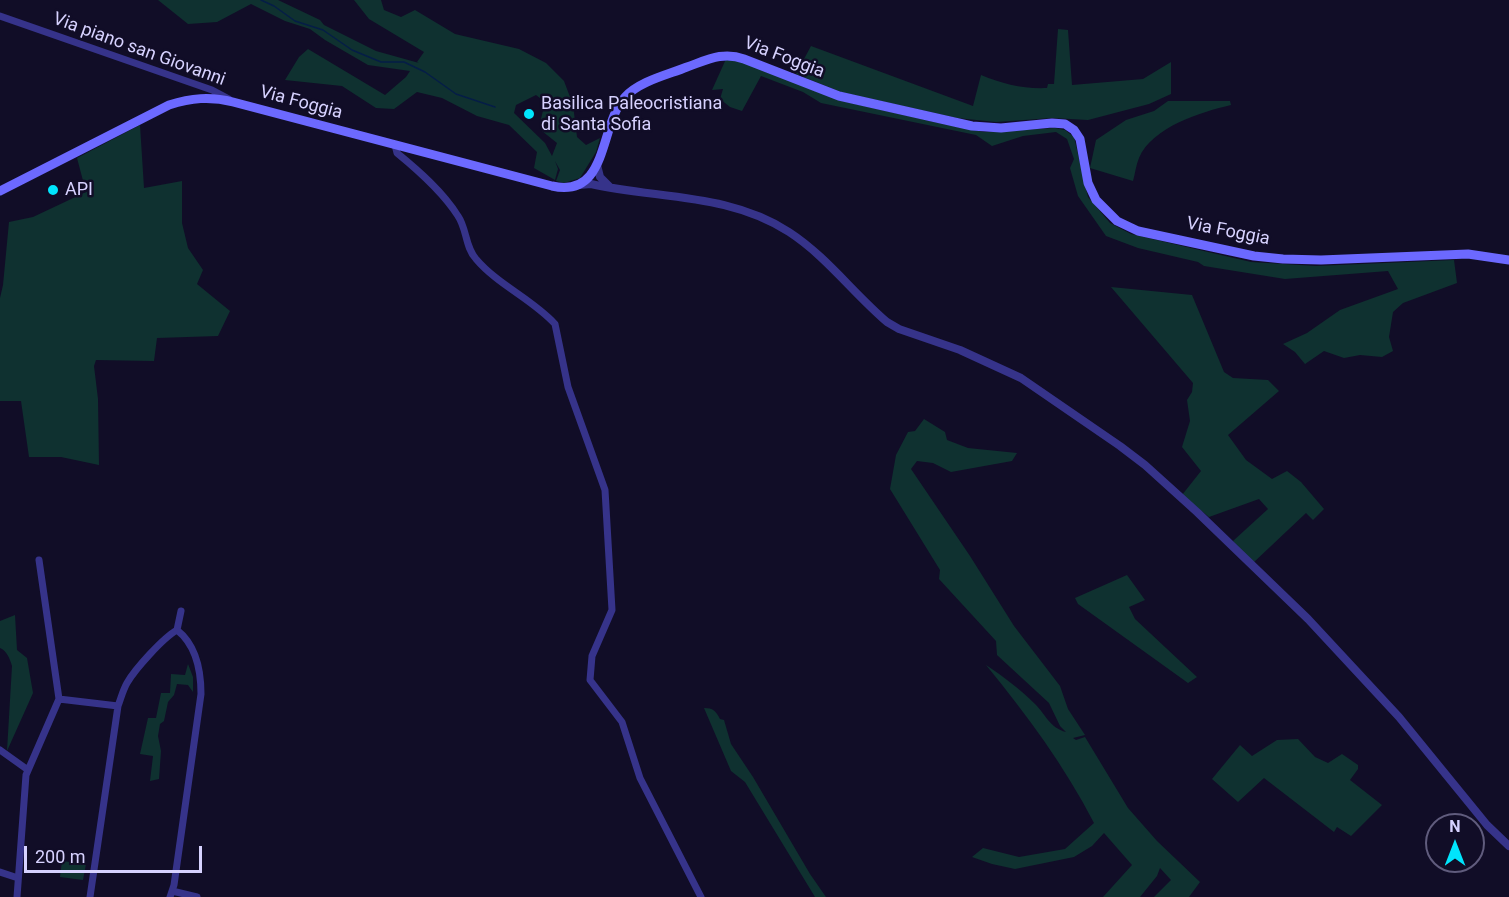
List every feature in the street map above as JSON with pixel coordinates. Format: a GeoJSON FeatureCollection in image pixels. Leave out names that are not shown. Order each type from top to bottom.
{"type":"FeatureCollection","features":[{"type":"Feature","properties":{"kind":"main road","name":"Via Foggia"},"geometry":{"type":"LineString","coordinates":[[0,191],[169,105],[206,97],[565,188],[579,185],[597,165],[616,111],[628,94],[687,67],[714,57],[729,55],[741,57],[851,99],[972,126],[1001,128],[1065,124],[1074,130],[1080,139],[1088,183],[1099,203],[1117,221],[1138,231],[1254,256],[1283,259],[1321,260],[1468,254],[1509,260]]}},
{"type":"Feature","properties":{"kind":"street","name":"Via piano san Giovanni"},"geometry":{"type":"LineString","coordinates":[[0,16],[212,90],[233,102]]}},
{"type":"Feature","properties":{"kind":"street"},"geometry":{"type":"LineString","coordinates":[[395,145],[397,153],[410,162],[431,183],[458,216],[473,257],[555,324],[568,387],[605,490],[612,610],[592,656],[590,680],[622,722],[640,778],[701,897]]}},
{"type":"Feature","properties":{"kind":"street"},"geometry":{"type":"LineString","coordinates":[[597,165],[598,182]]}},
{"type":"Feature","properties":{"kind":"street"},"geometry":{"type":"LineString","coordinates":[[590,175],[610,188],[717,203],[771,222],[810,248],[887,322],[899,329],[960,350],[1021,378],[1120,446],[1197,512],[1308,619],[1399,717],[1487,825],[1509,846]]}},
{"type":"Feature","properties":{"kind":"street"},"geometry":{"type":"LineString","coordinates":[[579,185],[598,182]]}},
{"type":"Feature","properties":{"kind":"street"},"geometry":{"type":"LineString","coordinates":[[17,897],[26,775],[59,699],[39,560]]}},
{"type":"Feature","properties":{"kind":"street"},"geometry":{"type":"LineString","coordinates":[[90,897],[118,706],[122,693],[131,676],[169,635],[177,630],[181,611]]}},
{"type":"Feature","properties":{"kind":"street"},"geometry":{"type":"LineString","coordinates":[[177,630],[191,648],[199,668],[201,694],[171,894],[197,897]]}},
{"type":"Feature","properties":{"kind":"street"},"geometry":{"type":"LineString","coordinates":[[59,699],[118,706]]}},
{"type":"Feature","properties":{"kind":"street"},"geometry":{"type":"LineString","coordinates":[[0,750],[28,770]]}},
{"type":"Feature","properties":{"kind":"street"},"geometry":{"type":"LineString","coordinates":[[0,872],[18,878]]}},
{"type":"Feature","properties":{"kind":"green space"},"geometry":{"type":"Polygon","coordinates":[[[158,0],[278,0],[376,51],[419,63],[417,62],[424,52],[369,19],[354,0],[381,0],[384,10],[401,17],[415,10],[455,34],[519,49],[546,63],[564,81],[573,105],[577,137],[586,145],[600,138],[596,152],[580,178],[564,183],[556,181],[560,170],[555,161],[558,169],[555,180],[534,168],[537,152],[509,125],[477,116],[442,98],[417,92],[394,109],[376,108],[342,86],[285,80],[299,57],[308,49],[385,95],[410,71],[368,65],[310,29],[285,21],[251,4],[217,22],[188,24],[158,0]],[[536,95],[516,105],[514,113],[545,143],[552,156],[557,143],[542,131],[541,119],[545,102],[536,95]]]}},
{"type":"Feature","properties":{"kind":"green space"},"geometry":{"type":"Polygon","coordinates":[[[1058,29],[1068,30],[1072,85],[1143,79],[1171,62],[1171,94],[1149,104],[1088,120],[1052,118],[996,122],[957,118],[841,92],[796,74],[811,46],[973,106],[981,75],[1021,87],[1047,88],[1048,84],[1054,84],[1058,29]]]}},
{"type":"Feature","properties":{"kind":"green space"},"geometry":{"type":"Polygon","coordinates":[[[726,59],[748,64],[842,101],[947,125],[984,132],[1055,128],[1065,130],[1074,137],[1088,197],[1110,223],[1131,234],[1251,262],[1316,266],[1454,260],[1457,283],[1403,303],[1393,312],[1389,337],[1393,351],[1382,357],[1360,355],[1344,358],[1324,351],[1305,364],[1295,352],[1283,344],[1307,333],[1340,310],[1398,289],[1388,271],[1285,279],[1204,266],[1198,262],[1138,248],[1106,236],[1078,196],[1070,168],[1074,159],[1067,139],[1056,132],[1023,136],[992,146],[976,135],[821,103],[803,92],[761,76],[742,111],[730,107],[720,99],[723,89],[712,90],[726,59]]]}},
{"type":"Feature","properties":{"kind":"green space"},"geometry":{"type":"Polygon","coordinates":[[[1168,101],[1230,101],[1231,105],[1192,117],[1166,129],[1145,147],[1139,158],[1133,181],[1090,168],[1096,140],[1126,120],[1154,111],[1168,101]]]}},
{"type":"Feature","properties":{"kind":"green space"},"geometry":{"type":"Polygon","coordinates":[[[140,125],[144,188],[182,181],[182,223],[188,248],[203,270],[197,284],[230,311],[218,336],[157,338],[154,361],[96,360],[94,366],[98,399],[99,465],[61,457],[29,457],[21,401],[0,401],[0,298],[9,222],[33,217],[86,192],[77,158],[140,125]]]}},
{"type":"Feature","properties":{"kind":"green space"},"geometry":{"type":"Polygon","coordinates":[[[1111,287],[1192,295],[1224,372],[1233,378],[1268,380],[1279,391],[1228,435],[1246,460],[1272,479],[1287,471],[1301,482],[1324,509],[1313,520],[1306,513],[1253,563],[1233,541],[1268,509],[1259,499],[1209,517],[1182,495],[1201,471],[1182,447],[1190,421],[1187,400],[1192,392],[1193,383],[1111,287]]]}},
{"type":"Feature","properties":{"kind":"green space"},"geometry":{"type":"Polygon","coordinates":[[[924,419],[945,432],[947,440],[968,448],[1017,453],[1012,461],[951,472],[933,463],[917,461],[911,469],[1014,626],[1060,686],[1068,709],[1085,735],[1073,738],[1076,740],[1085,737],[1128,808],[1157,841],[1200,882],[1189,897],[1154,897],[1171,880],[1160,868],[1157,876],[1140,897],[1103,897],[1132,865],[1104,833],[1092,846],[1074,857],[1015,869],[972,857],[983,848],[1019,857],[1065,849],[1094,823],[1044,741],[986,665],[1024,693],[1052,724],[1066,732],[1060,726],[1049,703],[997,655],[996,641],[939,579],[940,570],[890,489],[896,455],[908,432],[915,431],[924,419]]]}},
{"type":"Feature","properties":{"kind":"green space"},"geometry":{"type":"Polygon","coordinates":[[[1127,575],[1145,600],[1129,607],[1135,619],[1197,677],[1188,683],[1078,604],[1075,598],[1127,575]]]}},
{"type":"Feature","properties":{"kind":"green space"},"geometry":{"type":"Polygon","coordinates":[[[15,615],[17,650],[27,658],[33,693],[7,751],[12,666],[6,653],[0,648],[0,621],[15,615]]]}},
{"type":"Feature","properties":{"kind":"green space"},"geometry":{"type":"Polygon","coordinates":[[[188,664],[193,677],[193,692],[188,685],[177,684],[174,695],[168,702],[158,736],[161,751],[159,779],[150,781],[153,756],[140,754],[148,718],[156,718],[161,693],[170,693],[171,674],[185,675],[188,664]]]}},
{"type":"Feature","properties":{"kind":"green space"},"geometry":{"type":"Polygon","coordinates":[[[704,708],[714,710],[720,719],[724,720],[731,744],[826,897],[815,897],[745,782],[731,771],[704,708]]]}},
{"type":"Feature","properties":{"kind":"green space"},"geometry":{"type":"Polygon","coordinates":[[[1298,739],[1315,757],[1328,763],[1342,754],[1358,765],[1358,769],[1350,780],[1382,805],[1351,836],[1337,827],[1334,832],[1264,778],[1238,802],[1212,779],[1240,745],[1252,756],[1277,740],[1298,739]]]}},
{"type":"Feature","properties":{"kind":"green space"},"geometry":{"type":"Polygon","coordinates":[[[62,861],[86,864],[83,880],[60,877],[62,861]]]}},
{"type":"Feature","properties":{"kind":"waterway"},"geometry":{"type":"LineString","coordinates":[[261,0],[295,21],[323,30],[352,50],[381,62],[404,62],[425,72],[456,94],[495,107]]}},
{"type":"Feature","properties":{"kind":"place","name":"Basilica Paleocristiana di Santa Sofia"},"geometry":{"type":"Point","coordinates":[529,114]}},
{"type":"Feature","properties":{"kind":"place","name":"API"},"geometry":{"type":"Point","coordinates":[53,190]}}]}
